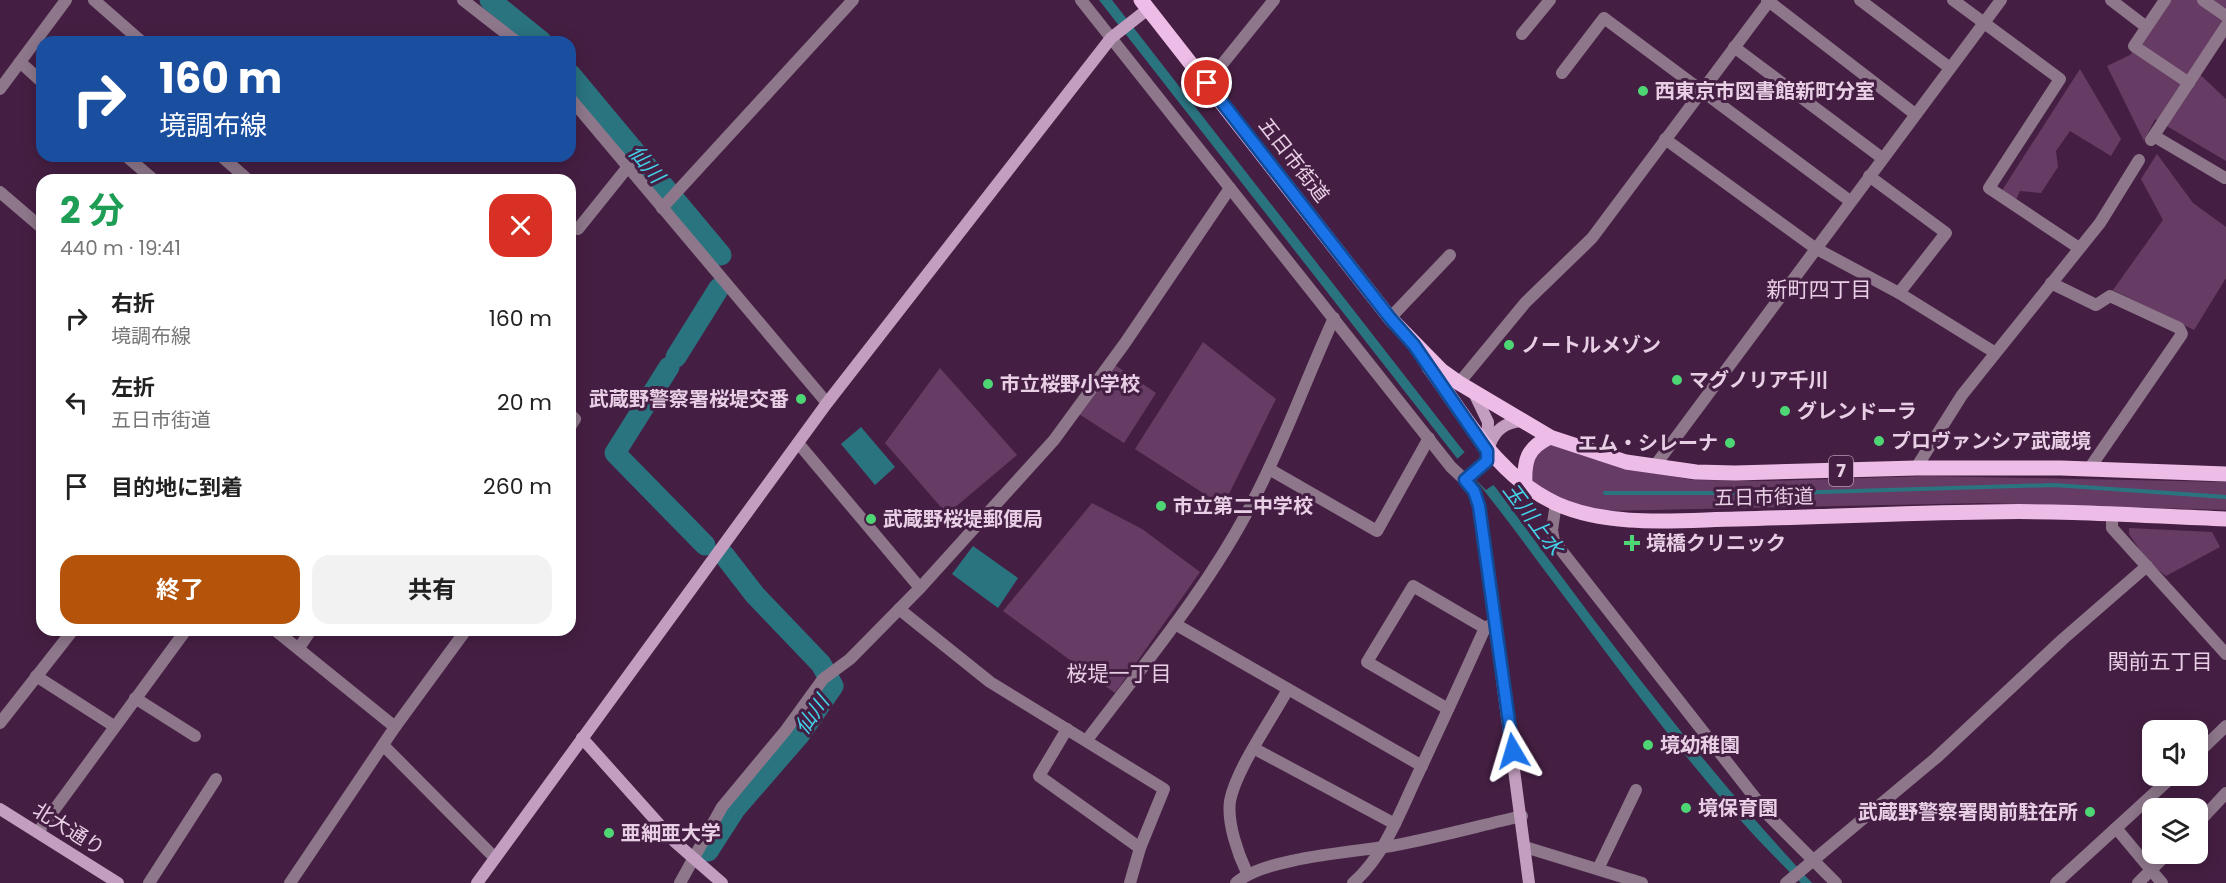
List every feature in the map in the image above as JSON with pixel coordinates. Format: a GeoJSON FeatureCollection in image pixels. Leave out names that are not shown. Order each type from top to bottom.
{"type":"FeatureCollection","features":[{"type":"Feature","properties":{"kind":"main road","name":"五日市街道"},"geometry":{"type":"LineString","coordinates":[[1142,8],[1207,83],[1390,318],[1414,345],[1459,383],[1550,437],[1599,455],[1654,467],[1735,474],[1916,468],[2089,469],[2226,474]]}},
{"type":"Feature","properties":{"kind":"main road","name":"五日市街道"},"geometry":{"type":"LineString","coordinates":[[1414,345],[1487,456],[1525,485],[1556,503],[1603,516],[1647,520],[1988,512],[2226,519]]}},
{"type":"Feature","properties":{"kind":"main road"},"geometry":{"type":"LineString","coordinates":[[1525,485],[1526,456],[1538,443],[1550,437]]}},
{"type":"Feature","properties":{"kind":"street"},"geometry":{"type":"LineString","coordinates":[[39,36],[66,0]]}},
{"type":"Feature","properties":{"kind":"street"},"geometry":{"type":"LineString","coordinates":[[94,0],[135,36]]}},
{"type":"Feature","properties":{"kind":"street"},"geometry":{"type":"LineString","coordinates":[[666,204],[853,0]]}},
{"type":"Feature","properties":{"kind":"street"},"geometry":{"type":"LineString","coordinates":[[1081,0],[1113,36],[1230,188],[1429,438],[1468,479],[1479,506],[1491,625],[1522,816],[1529,883]]}},
{"type":"Feature","properties":{"kind":"street"},"geometry":{"type":"LineString","coordinates":[[1207,83],[1274,0]]}},
{"type":"Feature","properties":{"kind":"street"},"geometry":{"type":"LineString","coordinates":[[1522,34],[1550,0]]}},
{"type":"Feature","properties":{"kind":"street"},"geometry":{"type":"LineString","coordinates":[[1459,383],[1525,303],[1592,238],[1768,0],[1915,114]]}},
{"type":"Feature","properties":{"kind":"street"},"geometry":{"type":"LineString","coordinates":[[1860,0],[1950,68]]}},
{"type":"Feature","properties":{"kind":"street"},"geometry":{"type":"LineString","coordinates":[[1953,0],[2060,79],[1989,188],[2079,248]]}},
{"type":"Feature","properties":{"kind":"street"},"geometry":{"type":"LineString","coordinates":[[1654,467],[2001,0]]}},
{"type":"Feature","properties":{"kind":"street"},"geometry":{"type":"LineString","coordinates":[[2111,0],[2145,26]]}},
{"type":"Feature","properties":{"kind":"street"},"geometry":{"type":"LineString","coordinates":[[2165,0],[2145,26],[2134,46],[2188,82]]}},
{"type":"Feature","properties":{"kind":"street"},"geometry":{"type":"LineString","coordinates":[[2203,0],[2226,16]]}},
{"type":"Feature","properties":{"kind":"street"},"geometry":{"type":"LineString","coordinates":[[470,2],[510,36]]}},
{"type":"Feature","properties":{"kind":"street"},"geometry":{"type":"LineString","coordinates":[[477,883],[827,404],[1113,36],[1142,8]]}},
{"type":"Feature","properties":{"kind":"street"},"geometry":{"type":"LineString","coordinates":[[1562,73],[1604,18],[1850,201]]}},
{"type":"Feature","properties":{"kind":"street"},"geometry":{"type":"LineString","coordinates":[[2225,178],[2153,138],[2226,26]]}},
{"type":"Feature","properties":{"kind":"street"},"geometry":{"type":"LineString","coordinates":[[0,89],[36,40]]}},
{"type":"Feature","properties":{"kind":"street"},"geometry":{"type":"LineString","coordinates":[[1734,47],[1882,158]]}},
{"type":"Feature","properties":{"kind":"street"},"geometry":{"type":"LineString","coordinates":[[20,62],[36,77]]}},
{"type":"Feature","properties":{"kind":"street"},"geometry":{"type":"LineString","coordinates":[[576,105],[627,168],[666,204],[827,404]]}},
{"type":"Feature","properties":{"kind":"street"},"geometry":{"type":"LineString","coordinates":[[1665,139],[1815,248],[1899,293],[1994,352]]}},
{"type":"Feature","properties":{"kind":"street"},"geometry":{"type":"LineString","coordinates":[[1916,468],[1962,395],[1994,352],[2100,223],[2139,160]]}},
{"type":"Feature","properties":{"kind":"street"},"geometry":{"type":"LineString","coordinates":[[133,162],[147,174]]}},
{"type":"Feature","properties":{"kind":"street"},"geometry":{"type":"LineString","coordinates":[[228,162],[242,174]]}},
{"type":"Feature","properties":{"kind":"street"},"geometry":{"type":"LineString","coordinates":[[578,229],[627,168]]}},
{"type":"Feature","properties":{"kind":"street"},"geometry":{"type":"LineString","coordinates":[[1869,176],[1946,233],[1899,293]]}},
{"type":"Feature","properties":{"kind":"street"},"geometry":{"type":"LineString","coordinates":[[680,883],[722,807],[786,730],[823,679],[837,670],[920,588],[1054,440],[1125,343],[1230,188]]}},
{"type":"Feature","properties":{"kind":"street"},"geometry":{"type":"LineString","coordinates":[[0,192],[36,223]]}},
{"type":"Feature","properties":{"kind":"street"},"geometry":{"type":"LineString","coordinates":[[1390,318],[1450,255]]}},
{"type":"Feature","properties":{"kind":"street"},"geometry":{"type":"LineString","coordinates":[[2051,283],[2096,305],[2110,296],[2179,328],[2182,334],[2089,469]]}},
{"type":"Feature","properties":{"kind":"street"},"geometry":{"type":"LineString","coordinates":[[1087,740],[1175,624],[1240,523],[1269,469],[1334,318]]}},
{"type":"Feature","properties":{"kind":"street"},"geometry":{"type":"LineString","coordinates":[[1474,392],[1488,422],[1487,456]]}},
{"type":"Feature","properties":{"kind":"street"},"geometry":{"type":"LineString","coordinates":[[1468,479],[1487,456],[1498,429],[1509,422],[1521,421]]}},
{"type":"Feature","properties":{"kind":"street"},"geometry":{"type":"LineString","coordinates":[[1269,469],[1377,531],[1429,438]]}},
{"type":"Feature","properties":{"kind":"street"},"geometry":{"type":"LineString","coordinates":[[798,443],[920,588]]}},
{"type":"Feature","properties":{"kind":"street"},"geometry":{"type":"LineString","coordinates":[[1556,503],[1552,530],[1554,541],[1770,817],[1808,862],[1836,883]]}},
{"type":"Feature","properties":{"kind":"street"},"geometry":{"type":"LineString","coordinates":[[2112,515],[2112,528],[2226,654]]}},
{"type":"Feature","properties":{"kind":"street"},"geometry":{"type":"LineString","coordinates":[[1789,880],[1936,758],[2063,639],[2147,566]]}},
{"type":"Feature","properties":{"kind":"street"},"geometry":{"type":"LineString","coordinates":[[1448,709],[1367,662],[1413,586],[1491,625]]}},
{"type":"Feature","properties":{"kind":"street"},"geometry":{"type":"LineString","coordinates":[[899,609],[990,682],[1164,789],[1140,848],[1130,883]]}},
{"type":"Feature","properties":{"kind":"street"},"geometry":{"type":"LineString","coordinates":[[1175,624],[1422,766]]}},
{"type":"Feature","properties":{"kind":"street"},"geometry":{"type":"LineString","coordinates":[[1353,883],[1367,871],[1387,846],[1448,709],[1491,625]]}},
{"type":"Feature","properties":{"kind":"street"},"geometry":{"type":"LineString","coordinates":[[0,723],[68,636]]}},
{"type":"Feature","properties":{"kind":"street"},"geometry":{"type":"LineString","coordinates":[[38,832],[182,636]]}},
{"type":"Feature","properties":{"kind":"street"},"geometry":{"type":"LineString","coordinates":[[282,636],[395,727]]}},
{"type":"Feature","properties":{"kind":"street"},"geometry":{"type":"LineString","coordinates":[[299,648],[307,636]]}},
{"type":"Feature","properties":{"kind":"street"},"geometry":{"type":"LineString","coordinates":[[290,883],[395,727],[462,636]]}},
{"type":"Feature","properties":{"kind":"street"},"geometry":{"type":"LineString","coordinates":[[36,676],[114,726]]}},
{"type":"Feature","properties":{"kind":"street"},"geometry":{"type":"LineString","coordinates":[[1247,873],[1239,855],[1230,803],[1236,783],[1288,689]]}},
{"type":"Feature","properties":{"kind":"street"},"geometry":{"type":"LineString","coordinates":[[135,698],[195,736]]}},
{"type":"Feature","properties":{"kind":"street"},"geometry":{"type":"LineString","coordinates":[[2208,743],[2226,726]]}},
{"type":"Feature","properties":{"kind":"street"},"geometry":{"type":"LineString","coordinates":[[1068,729],[1039,776],[1140,848]]}},
{"type":"Feature","properties":{"kind":"street"},"geometry":{"type":"LineString","coordinates":[[582,738],[692,859],[722,883]]}},
{"type":"Feature","properties":{"kind":"street"},"geometry":{"type":"LineString","coordinates":[[383,745],[495,858]]}},
{"type":"Feature","properties":{"kind":"street"},"geometry":{"type":"LineString","coordinates":[[1254,749],[1395,824]]}},
{"type":"Feature","properties":{"kind":"street"},"geometry":{"type":"LineString","coordinates":[[148,883],[216,779]]}},
{"type":"Feature","properties":{"kind":"street"},"geometry":{"type":"LineString","coordinates":[[2056,883],[2162,786]]}},
{"type":"Feature","properties":{"kind":"street"},"geometry":{"type":"LineString","coordinates":[[1598,869],[1636,790]]}},
{"type":"Feature","properties":{"kind":"street"},"geometry":{"type":"LineString","coordinates":[[2208,813],[2226,794]]}},
{"type":"Feature","properties":{"kind":"street","name":"北大通り"},"geometry":{"type":"LineString","coordinates":[[0,809],[118,883]]}},
{"type":"Feature","properties":{"kind":"street"},"geometry":{"type":"LineString","coordinates":[[1236,883],[1247,873],[1333,852],[1387,846],[1522,816]]}},
{"type":"Feature","properties":{"kind":"street"},"geometry":{"type":"LineString","coordinates":[[2116,828],[2162,883]]}},
{"type":"Feature","properties":{"kind":"street"},"geometry":{"type":"LineString","coordinates":[[1525,847],[1642,883]]}},
{"type":"Feature","properties":{"kind":"street"},"geometry":{"type":"LineString","coordinates":[[2138,883],[2157,864]]}},
{"type":"Feature","properties":{"kind":"shaded area"},"geometry":{"type":"Polygon","coordinates":[[[1099,0],[1112,0],[1461,448],[1496,488],[1648,690],[1728,789],[1812,883],[1801,883],[1767,849],[1673,740],[1495,505],[1099,0]]]}},
{"type":"Feature","properties":{"kind":"shaded area"},"geometry":{"type":"Polygon","coordinates":[[[2168,0],[2226,0],[2226,19],[2193,68],[2226,99],[2226,161],[2155,119],[2144,141],[2107,66],[2130,55],[2168,0]]]}},
{"type":"Feature","properties":{"kind":"shaded area"},"geometry":{"type":"Polygon","coordinates":[[[2080,69],[2121,139],[2111,156],[2070,131],[2056,151],[2058,167],[2041,193],[2020,191],[2014,204],[2001,192],[2080,69]]]}},
{"type":"Feature","properties":{"kind":"shaded area"},"geometry":{"type":"Polygon","coordinates":[[[2157,154],[2193,203],[2226,227],[2226,278],[2194,330],[2113,290],[2163,220],[2141,179],[2157,154]]]}},
{"type":"Feature","properties":{"kind":"shaded area"},"geometry":{"type":"Polygon","coordinates":[[[1203,342],[1276,399],[1223,506],[1135,449],[1203,342]]]}},
{"type":"Feature","properties":{"kind":"shaded area"},"geometry":{"type":"Polygon","coordinates":[[[1112,363],[1156,393],[1124,443],[1079,414],[1112,363]]]}},
{"type":"Feature","properties":{"kind":"shaded area"},"geometry":{"type":"Polygon","coordinates":[[[940,368],[1017,455],[947,514],[885,443],[940,368]]]}},
{"type":"Feature","properties":{"kind":"shaded area"},"geometry":{"type":"Polygon","coordinates":[[[861,427],[895,467],[875,485],[841,444],[861,427]]]}},
{"type":"Feature","properties":{"kind":"shaded area"},"geometry":{"type":"Polygon","coordinates":[[[1549,444],[1618,467],[1693,480],[1768,481],[1926,476],[2226,482],[2226,510],[1984,503],[1602,511],[1556,500],[1532,488],[1533,459],[1549,444]]]}},
{"type":"Feature","properties":{"kind":"shaded area"},"geometry":{"type":"Polygon","coordinates":[[[1092,503],[1142,529],[1200,572],[1115,693],[1003,611],[1092,503]]]}},
{"type":"Feature","properties":{"kind":"shaded area"},"geometry":{"type":"Polygon","coordinates":[[[2129,528],[2212,532],[2220,547],[2166,576],[2149,563],[2129,534],[2129,528]]]}},
{"type":"Feature","properties":{"kind":"shaded area"},"geometry":{"type":"Polygon","coordinates":[[[973,546],[1018,578],[998,608],[952,574],[973,546]]]}},
{"type":"Feature","properties":{"kind":"pier"},"geometry":{"type":"Polygon","coordinates":[[[1467,450],[1496,483],[1486,490],[1456,460],[1467,450]]]}},
{"type":"Feature","properties":{"kind":"waterway","name":"仙川"},"geometry":{"type":"LineString","coordinates":[[490,0],[535,36]]}},
{"type":"Feature","properties":{"kind":"waterway","name":"仙川"},"geometry":{"type":"LineString","coordinates":[[576,81],[721,255]]}},
{"type":"Feature","properties":{"kind":"waterway","name":"仙川"},"geometry":{"type":"LineString","coordinates":[[676,357],[719,288]]}},
{"type":"Feature","properties":{"kind":"waterway","name":"仙川"},"geometry":{"type":"LineString","coordinates":[[669,367],[615,453],[705,545]]}},
{"type":"Feature","properties":{"kind":"waterway"},"geometry":{"type":"LineString","coordinates":[[1605,493],[1789,493],[2054,485],[2226,497]]}},
{"type":"Feature","properties":{"kind":"waterway","name":"仙川"},"geometry":{"type":"LineString","coordinates":[[708,851],[735,809],[800,734],[833,686],[821,664],[755,595],[724,555]]}},
{"type":"Feature","properties":{"kind":"place","name":"西東京市図書館新町分室"},"geometry":{"type":"Point","coordinates":[1643,91]}},
{"type":"Feature","properties":{"kind":"place","name":"ノートルメゾン"},"geometry":{"type":"Point","coordinates":[1509,345]}},
{"type":"Feature","properties":{"kind":"place","name":"マグノリア千川"},"geometry":{"type":"Point","coordinates":[1677,380]}},
{"type":"Feature","properties":{"kind":"place","name":"市立桜野小学校"},"geometry":{"type":"Point","coordinates":[988,384]}},
{"type":"Feature","properties":{"kind":"place","name":"武蔵野警察署桜堤交番"},"geometry":{"type":"Point","coordinates":[801,399]}},
{"type":"Feature","properties":{"kind":"place","name":"グレンドーラ"},"geometry":{"type":"Point","coordinates":[1785,411]}},
{"type":"Feature","properties":{"kind":"place","name":"プロヴァンシア武蔵境"},"geometry":{"type":"Point","coordinates":[1879,441]}},
{"type":"Feature","properties":{"kind":"place","name":"エム・シレーナ"},"geometry":{"type":"Point","coordinates":[1730,443]}},
{"type":"Feature","properties":{"kind":"place","name":"市立第二中学校"},"geometry":{"type":"Point","coordinates":[1161,506]}},
{"type":"Feature","properties":{"kind":"place","name":"武蔵野桜堤郵便局"},"geometry":{"type":"Point","coordinates":[871,519]}},
{"type":"Feature","properties":{"kind":"place","name":"境橋クリニック"},"geometry":{"type":"Point","coordinates":[1632,543]}},
{"type":"Feature","properties":{"kind":"place","name":"境幼稚園"},"geometry":{"type":"Point","coordinates":[1648,745]}},
{"type":"Feature","properties":{"kind":"place","name":"境保育園"},"geometry":{"type":"Point","coordinates":[1686,808]}},
{"type":"Feature","properties":{"kind":"place","name":"武蔵野警察署関前駐在所"},"geometry":{"type":"Point","coordinates":[2090,812]}},
{"type":"Feature","properties":{"kind":"place","name":"亜細亜大学"},"geometry":{"type":"Point","coordinates":[609,833]}},
{"type":"Feature","properties":{"kind":"district","name":"新町四丁目"},"geometry":{"type":"Point","coordinates":[1819,290]}},
{"type":"Feature","properties":{"kind":"district","name":"関前五丁目"},"geometry":{"type":"Point","coordinates":[2160,662]}},
{"type":"Feature","properties":{"kind":"district","name":"桜堤一丁目"},"geometry":{"type":"Point","coordinates":[1119,674]}},
{"type":"Feature","properties":{"kind":"route"},"geometry":{"type":"LineString","coordinates":[[1207,83],[1390,318],[1414,345],[1487,451],[1487,461],[1465,480],[1474,491],[1479,506],[1497,622],[1513,751]]}},
{"type":"Feature","properties":{"kind":"water label","name":"玉川上水"},"geometry":{"type":"Point","coordinates":[1533,519]}}]}
